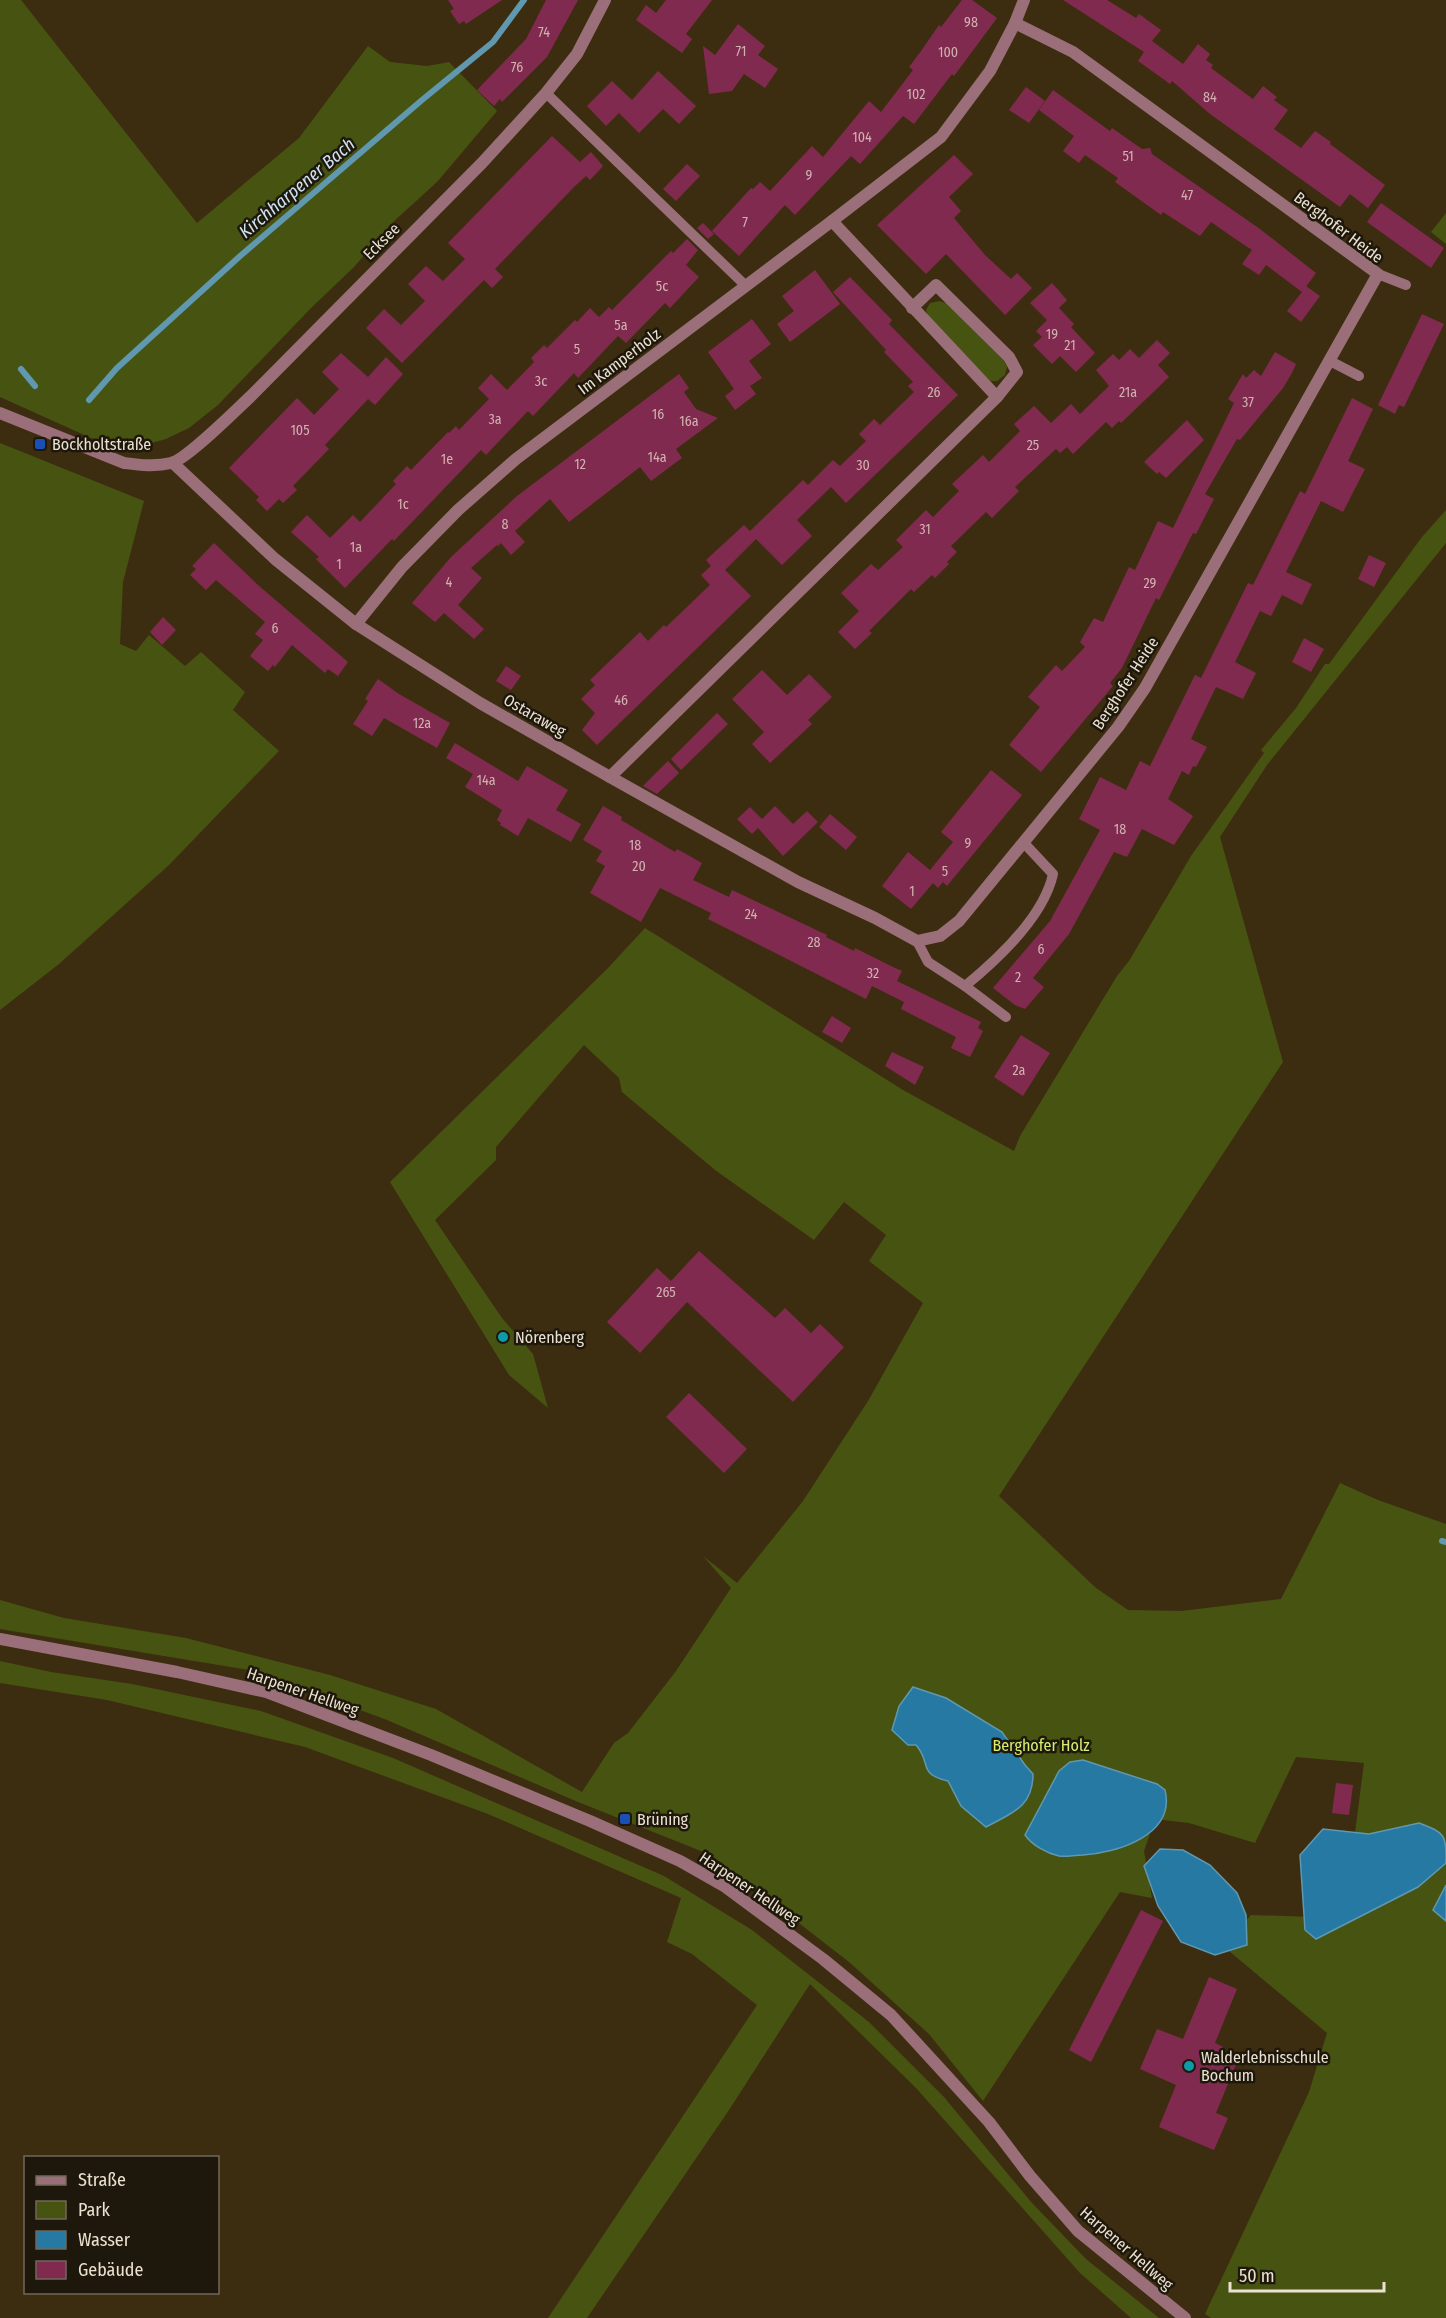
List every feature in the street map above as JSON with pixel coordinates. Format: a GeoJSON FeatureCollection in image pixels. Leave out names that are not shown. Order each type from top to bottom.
{"type":"FeatureCollection","features":[{"type":"Feature","properties":{"kind":"street","name":"Ecksee"},"geometry":{"type":"LineString","coordinates":[[173,463],[214,430],[267,380],[482,163],[578,54],[605,0]]}},
{"type":"Feature","properties":{"kind":"street"},"geometry":{"type":"LineString","coordinates":[[997,397],[832,221],[941,137],[990,71],[1015,23],[1024,0]]}},
{"type":"Feature","properties":{"kind":"street","name":"Berghofer Heide"},"geometry":{"type":"LineString","coordinates":[[917,941],[940,936],[959,921],[1119,727],[1145,688],[1378,274],[1073,52],[1015,23]]}},
{"type":"Feature","properties":{"kind":"street","name":"Im Kamperholz"},"geometry":{"type":"LineString","coordinates":[[356,624],[402,567],[458,510],[516,459],[832,221]]}},
{"type":"Feature","properties":{"kind":"street"},"geometry":{"type":"LineString","coordinates":[[610,777],[997,397],[1017,372],[1009,357],[936,285],[912,308]]}},
{"type":"Feature","properties":{"kind":"street"},"geometry":{"type":"LineString","coordinates":[[0,413],[124,463],[146,466],[173,463]]}},
{"type":"Feature","properties":{"kind":"street","name":"Ostaraweg"},"geometry":{"type":"LineString","coordinates":[[173,463],[275,559],[356,624],[480,703],[610,777],[798,882],[875,918],[917,941]]}},
{"type":"Feature","properties":{"kind":"street","name":"Harpener Hellweg"},"geometry":{"type":"LineString","coordinates":[[0,1639],[177,1672],[266,1692],[431,1755],[590,1821],[680,1861],[724,1886],[824,1959],[891,2015],[989,2122],[1030,2176],[1078,2231],[1185,2318]]}},
{"type":"Feature","properties":{"kind":"lane"},"geometry":{"type":"LineString","coordinates":[[546,93],[746,286]]}},
{"type":"Feature","properties":{"kind":"lane"},"geometry":{"type":"LineString","coordinates":[[1378,274],[1406,285]]}},
{"type":"Feature","properties":{"kind":"lane"},"geometry":{"type":"LineString","coordinates":[[1330,361],[1359,376]]}},
{"type":"Feature","properties":{"kind":"lane"},"geometry":{"type":"LineString","coordinates":[[965,986],[992,964],[1027,923],[1049,891],[1053,874],[1024,843]]}},
{"type":"Feature","properties":{"kind":"lane"},"geometry":{"type":"LineString","coordinates":[[917,941],[928,962],[1006,1017]]}},
{"type":"Feature","properties":{"kind":"green space"},"geometry":{"type":"Polygon","coordinates":[[[0,0],[21,0],[197,223],[299,138],[368,46],[390,62],[427,66],[449,62],[497,111],[438,181],[391,224],[354,267],[311,308],[218,405],[189,428],[166,439],[141,446],[91,438],[0,397],[0,0]]]}},
{"type":"Feature","properties":{"kind":"green space"},"geometry":{"type":"Polygon","coordinates":[[[1446,213],[1446,244],[1431,232],[1446,213]]]}},
{"type":"Feature","properties":{"kind":"green space"},"geometry":{"type":"Polygon","coordinates":[[[940,301],[951,305],[1002,357],[1007,367],[1005,375],[997,381],[990,381],[928,317],[926,310],[930,303],[940,301]]]}},
{"type":"Feature","properties":{"kind":"green space"},"geometry":{"type":"Polygon","coordinates":[[[0,443],[144,501],[123,582],[120,644],[136,651],[149,635],[185,666],[201,652],[245,692],[233,710],[279,751],[169,865],[59,964],[0,1010],[0,443]]]}},
{"type":"Feature","properties":{"kind":"green space","name":"Berghofer Holz"},"geometry":{"type":"Polygon","coordinates":[[[1446,510],[1446,543],[1267,765],[1220,837],[1283,1062],[999,1496],[1096,1588],[1128,1610],[1181,1611],[1281,1599],[1340,1483],[1378,1500],[1446,1524],[1446,2318],[1211,2318],[1205,2314],[1309,2092],[1327,2033],[1223,1946],[1251,1915],[1344,1918],[1364,1763],[1296,1757],[1255,1843],[1189,1823],[1155,1819],[1144,1851],[1152,1898],[1120,1892],[983,2101],[929,2034],[849,1962],[711,1855],[578,1802],[387,1720],[255,1671],[0,1629],[0,1600],[64,1618],[186,1638],[330,1675],[436,1709],[582,1792],[614,1743],[628,1733],[676,1671],[731,1588],[703,1556],[737,1583],[803,1501],[868,1401],[923,1303],[869,1261],[886,1235],[844,1202],[814,1240],[715,1170],[622,1092],[619,1078],[584,1045],[496,1147],[496,1160],[435,1220],[502,1318],[533,1354],[548,1408],[509,1375],[390,1182],[608,968],[645,928],[903,1090],[1014,1151],[1020,1136],[1117,976],[1129,961],[1191,856],[1264,753],[1261,750],[1296,708],[1325,664],[1329,664],[1422,537],[1446,510]]]}},
{"type":"Feature","properties":{"kind":"green space"},"geometry":{"type":"Polygon","coordinates":[[[0,1661],[51,1672],[132,1684],[261,1711],[393,1758],[664,1876],[752,1930],[869,2022],[944,2097],[1032,2203],[1086,2259],[1159,2318],[1131,2318],[1080,2273],[916,2088],[810,1984],[729,2110],[587,2318],[548,2318],[757,2005],[692,1954],[667,1942],[681,1898],[488,1814],[305,1747],[107,1700],[0,1683],[0,1661]]]}},
{"type":"Feature","properties":{"kind":"water"},"geometry":{"type":"Polygon","coordinates":[[[913,1687],[946,1698],[1002,1732],[1033,1774],[1029,1794],[1019,1808],[986,1827],[961,1806],[948,1781],[928,1771],[921,1751],[916,1745],[908,1745],[892,1730],[899,1706],[913,1687]]]}},
{"type":"Feature","properties":{"kind":"water"},"geometry":{"type":"Polygon","coordinates":[[[1083,1760],[1157,1784],[1165,1790],[1166,1806],[1162,1819],[1141,1839],[1097,1853],[1054,1855],[1035,1845],[1025,1835],[1059,1771],[1070,1762],[1083,1760]]]}},
{"type":"Feature","properties":{"kind":"water"},"geometry":{"type":"Polygon","coordinates":[[[1419,1823],[1443,1836],[1446,1846],[1446,1863],[1418,1887],[1316,1939],[1305,1930],[1300,1855],[1323,1829],[1369,1834],[1419,1823]]]}},
{"type":"Feature","properties":{"kind":"water"},"geometry":{"type":"Polygon","coordinates":[[[1160,1849],[1183,1850],[1210,1865],[1237,1893],[1246,1915],[1247,1945],[1215,1955],[1181,1942],[1158,1906],[1144,1866],[1160,1849]]]}},
{"type":"Feature","properties":{"kind":"water"},"geometry":{"type":"Polygon","coordinates":[[[1446,1885],[1446,1921],[1433,1910],[1446,1885]]]}},
{"type":"Feature","properties":{"kind":"building"},"geometry":{"type":"Polygon","coordinates":[[[448,0],[502,0],[466,24],[464,21],[459,24],[450,11],[454,9],[448,0]]]}},
{"type":"Feature","properties":{"kind":"building"},"geometry":{"type":"Polygon","coordinates":[[[546,0],[578,0],[547,57],[502,102],[500,99],[494,106],[477,90],[526,39],[546,0]]]}},
{"type":"Feature","properties":{"kind":"building"},"geometry":{"type":"Polygon","coordinates":[[[666,0],[712,0],[686,34],[692,39],[682,53],[636,20],[646,5],[656,13],[666,0]]]}},
{"type":"Feature","properties":{"kind":"building"},"geometry":{"type":"Polygon","coordinates":[[[962,0],[972,0],[997,18],[954,76],[952,74],[914,124],[903,116],[860,164],[851,156],[795,215],[785,205],[739,256],[712,231],[751,188],[753,189],[760,182],[770,191],[812,146],[823,157],[869,101],[881,112],[913,70],[909,67],[939,25],[941,27],[962,0]]]}},
{"type":"Feature","properties":{"kind":"building"},"geometry":{"type":"Polygon","coordinates":[[[1063,0],[1107,0],[1136,18],[1139,14],[1161,30],[1152,41],[1183,64],[1198,44],[1210,54],[1206,60],[1213,65],[1211,68],[1253,99],[1263,86],[1277,97],[1274,100],[1288,110],[1274,129],[1301,148],[1315,131],[1385,185],[1368,208],[1350,194],[1340,207],[1210,114],[1172,81],[1170,84],[1138,61],[1144,52],[1063,0]]]}},
{"type":"Feature","properties":{"kind":"building"},"geometry":{"type":"Polygon","coordinates":[[[738,24],[765,46],[758,55],[778,69],[765,88],[744,74],[732,91],[709,94],[703,46],[715,55],[738,24]]]}},
{"type":"Feature","properties":{"kind":"building"},"geometry":{"type":"Polygon","coordinates":[[[658,71],[696,106],[679,124],[663,109],[639,133],[619,113],[606,126],[587,106],[612,81],[632,100],[658,71]]]}},
{"type":"Feature","properties":{"kind":"building"},"geometry":{"type":"Polygon","coordinates":[[[1026,87],[1045,101],[1029,123],[1009,110],[1026,87]]]}},
{"type":"Feature","properties":{"kind":"building"},"geometry":{"type":"Polygon","coordinates":[[[1053,90],[1110,131],[1112,128],[1142,149],[1150,148],[1152,154],[1260,229],[1316,273],[1306,286],[1320,296],[1301,322],[1287,311],[1302,292],[1266,265],[1259,275],[1242,264],[1252,250],[1211,222],[1200,236],[1163,212],[1161,215],[1115,182],[1118,178],[1085,155],[1079,163],[1063,151],[1074,136],[1039,110],[1053,90]]]}},
{"type":"Feature","properties":{"kind":"building"},"geometry":{"type":"Polygon","coordinates":[[[552,136],[580,162],[591,152],[603,166],[590,180],[586,176],[575,186],[495,269],[503,277],[492,288],[484,280],[402,363],[366,328],[384,309],[401,325],[425,301],[408,284],[426,266],[443,281],[465,259],[448,243],[552,136]]]}},
{"type":"Feature","properties":{"kind":"building"},"geometry":{"type":"Polygon","coordinates":[[[954,155],[973,174],[949,197],[961,211],[954,218],[985,255],[1011,279],[1017,273],[1032,288],[1005,315],[946,254],[926,274],[877,225],[954,155]]]}},
{"type":"Feature","properties":{"kind":"building"},"geometry":{"type":"Polygon","coordinates":[[[687,164],[700,176],[676,201],[663,189],[687,164]]]}},
{"type":"Feature","properties":{"kind":"building"},"geometry":{"type":"Polygon","coordinates":[[[1381,203],[1444,248],[1431,268],[1367,222],[1381,203]]]}},
{"type":"Feature","properties":{"kind":"building"},"geometry":{"type":"Polygon","coordinates":[[[703,223],[714,234],[708,239],[697,228],[703,223]]]}},
{"type":"Feature","properties":{"kind":"building"},"geometry":{"type":"Polygon","coordinates":[[[687,239],[698,250],[686,265],[699,277],[670,308],[665,303],[626,343],[618,336],[578,378],[574,373],[533,416],[528,411],[486,455],[481,450],[394,541],[392,539],[345,588],[316,559],[319,557],[291,532],[307,515],[330,538],[353,515],[360,522],[396,484],[393,481],[407,466],[411,470],[448,432],[456,426],[459,430],[489,399],[478,388],[491,374],[507,390],[534,362],[531,358],[544,345],[547,348],[590,308],[599,317],[609,307],[612,310],[671,251],[673,253],[687,239]]]}},
{"type":"Feature","properties":{"kind":"building"},"geometry":{"type":"Polygon","coordinates":[[[815,270],[840,304],[790,342],[777,324],[794,311],[782,296],[815,270]]]}},
{"type":"Feature","properties":{"kind":"building"},"geometry":{"type":"Polygon","coordinates":[[[850,277],[892,320],[889,324],[958,395],[846,503],[831,487],[797,520],[812,536],[782,565],[756,539],[725,570],[751,596],[597,745],[582,730],[595,713],[581,699],[595,685],[590,680],[640,632],[648,641],[710,585],[701,575],[711,566],[706,560],[744,525],[750,531],[803,480],[808,485],[833,460],[840,466],[866,441],[859,434],[874,419],[880,425],[914,392],[908,386],[913,382],[833,292],[850,277]]]}},
{"type":"Feature","properties":{"kind":"building"},"geometry":{"type":"Polygon","coordinates":[[[1052,283],[1067,300],[1059,308],[1074,324],[1071,327],[1095,353],[1076,372],[1060,356],[1052,364],[1033,345],[1042,337],[1036,331],[1047,320],[1030,303],[1052,283]]]}},
{"type":"Feature","properties":{"kind":"building"},"geometry":{"type":"Polygon","coordinates":[[[1422,314],[1444,324],[1404,407],[1399,405],[1395,414],[1378,405],[1422,314]]]}},
{"type":"Feature","properties":{"kind":"building"},"geometry":{"type":"Polygon","coordinates":[[[752,319],[771,344],[749,361],[762,378],[750,386],[756,394],[735,410],[725,396],[734,389],[708,352],[752,319]]]}},
{"type":"Feature","properties":{"kind":"building"},"geometry":{"type":"Polygon","coordinates":[[[1157,340],[1170,353],[1158,365],[1169,377],[1121,423],[1119,421],[1112,428],[1106,422],[1073,454],[1067,447],[1060,453],[1056,449],[1015,487],[1019,491],[992,518],[986,512],[951,546],[957,552],[935,578],[932,575],[914,592],[911,589],[869,631],[872,633],[855,649],[838,632],[859,611],[841,593],[871,564],[878,570],[903,547],[896,540],[926,510],[933,517],[959,491],[952,484],[983,455],[989,462],[1020,431],[1014,424],[1034,406],[1051,423],[1071,404],[1080,414],[1109,386],[1096,370],[1113,354],[1119,360],[1130,349],[1139,358],[1157,340]]]}},
{"type":"Feature","properties":{"kind":"building"},"geometry":{"type":"Polygon","coordinates":[[[1275,352],[1296,364],[1292,373],[1283,388],[1240,440],[1237,439],[1205,494],[1214,499],[1196,534],[1193,533],[1159,600],[1156,598],[1122,668],[1110,683],[1113,686],[1041,772],[1009,745],[1040,707],[1028,697],[1056,665],[1062,671],[1085,647],[1080,642],[1094,618],[1103,622],[1129,567],[1135,570],[1158,521],[1173,528],[1234,403],[1228,399],[1243,374],[1246,378],[1254,370],[1261,376],[1275,352]]]}},
{"type":"Feature","properties":{"kind":"building"},"geometry":{"type":"Polygon","coordinates":[[[341,353],[368,377],[386,357],[403,374],[375,405],[368,399],[325,445],[329,449],[293,486],[297,490],[283,503],[279,499],[267,511],[256,500],[259,497],[229,468],[297,398],[314,415],[339,389],[322,372],[341,353]]]}},
{"type":"Feature","properties":{"kind":"building"},"geometry":{"type":"Polygon","coordinates":[[[679,374],[689,388],[684,392],[696,409],[718,418],[676,449],[682,458],[651,481],[640,467],[569,522],[550,499],[515,531],[525,542],[511,555],[501,543],[471,568],[482,578],[458,605],[484,629],[474,639],[444,613],[435,622],[412,603],[451,557],[517,496],[679,374]]]}},
{"type":"Feature","properties":{"kind":"building"},"geometry":{"type":"Polygon","coordinates":[[[1352,398],[1373,409],[1348,461],[1365,469],[1343,512],[1321,501],[1286,572],[1312,584],[1302,605],[1282,595],[1271,616],[1260,611],[1235,662],[1256,673],[1243,699],[1216,687],[1191,739],[1207,747],[1189,775],[1182,771],[1168,799],[1193,816],[1174,845],[1142,829],[1127,857],[1114,852],[1069,934],[1033,978],[1044,987],[1025,1009],[1015,1005],[993,988],[1050,921],[1100,830],[1079,819],[1100,777],[1126,790],[1140,761],[1150,766],[1195,675],[1201,678],[1248,583],[1253,585],[1300,491],[1305,494],[1352,398]]]}},
{"type":"Feature","properties":{"kind":"building"},"geometry":{"type":"Polygon","coordinates":[[[1187,420],[1204,440],[1166,478],[1159,472],[1157,474],[1144,462],[1187,420]]]}},
{"type":"Feature","properties":{"kind":"building"},"geometry":{"type":"Polygon","coordinates":[[[214,543],[258,585],[348,662],[338,676],[328,669],[325,673],[292,645],[275,667],[273,665],[268,671],[250,656],[263,640],[255,634],[265,622],[216,580],[206,590],[190,575],[196,569],[192,566],[214,543]]]}},
{"type":"Feature","properties":{"kind":"building"},"geometry":{"type":"Polygon","coordinates":[[[1369,555],[1386,563],[1374,587],[1358,579],[1369,555]]]}},
{"type":"Feature","properties":{"kind":"building"},"geometry":{"type":"Polygon","coordinates":[[[163,617],[176,630],[162,645],[150,632],[163,617]]]}},
{"type":"Feature","properties":{"kind":"building"},"geometry":{"type":"Polygon","coordinates":[[[1304,638],[1324,649],[1311,672],[1292,662],[1304,638]]]}},
{"type":"Feature","properties":{"kind":"building"},"geometry":{"type":"Polygon","coordinates":[[[506,666],[521,676],[511,690],[496,681],[506,666]]]}},
{"type":"Feature","properties":{"kind":"building"},"geometry":{"type":"Polygon","coordinates":[[[762,670],[787,695],[809,674],[832,697],[808,720],[812,724],[770,763],[752,744],[764,732],[732,699],[762,670]]]}},
{"type":"Feature","properties":{"kind":"building"},"geometry":{"type":"Polygon","coordinates":[[[378,679],[399,694],[450,723],[437,748],[384,718],[372,736],[353,724],[368,701],[365,699],[378,679]]]}},
{"type":"Feature","properties":{"kind":"building"},"geometry":{"type":"Polygon","coordinates":[[[717,713],[728,724],[681,770],[671,759],[717,713]]]}},
{"type":"Feature","properties":{"kind":"building"},"geometry":{"type":"Polygon","coordinates":[[[455,743],[518,781],[527,766],[568,790],[556,810],[581,824],[571,842],[528,818],[518,836],[500,825],[501,823],[497,820],[502,810],[465,787],[473,774],[446,758],[455,743]]]}},
{"type":"Feature","properties":{"kind":"building"},"geometry":{"type":"Polygon","coordinates":[[[668,761],[679,773],[657,794],[643,786],[668,761]]]}},
{"type":"Feature","properties":{"kind":"building"},"geometry":{"type":"Polygon","coordinates":[[[991,770],[1022,795],[947,886],[943,882],[938,888],[933,883],[911,909],[882,886],[908,852],[930,870],[953,842],[941,832],[991,770]]]}},
{"type":"Feature","properties":{"kind":"building"},"geometry":{"type":"Polygon","coordinates":[[[603,806],[622,817],[621,820],[675,852],[677,849],[702,863],[693,880],[729,897],[732,890],[827,935],[826,937],[854,951],[855,948],[902,971],[897,981],[981,1022],[978,1028],[983,1031],[970,1057],[951,1048],[956,1037],[901,1009],[904,1002],[872,986],[866,999],[708,919],[711,913],[660,888],[641,922],[590,893],[605,866],[596,861],[602,851],[583,840],[603,806]]]}},
{"type":"Feature","properties":{"kind":"building"},"geometry":{"type":"Polygon","coordinates":[[[775,806],[793,824],[807,811],[818,822],[783,856],[758,828],[752,834],[737,819],[750,807],[762,819],[775,806]]]}},
{"type":"Feature","properties":{"kind":"building"},"geometry":{"type":"Polygon","coordinates":[[[830,814],[857,837],[846,850],[819,827],[830,814]]]}},
{"type":"Feature","properties":{"kind":"building"},"geometry":{"type":"Polygon","coordinates":[[[832,1016],[851,1028],[842,1043],[822,1032],[832,1016]]]}},
{"type":"Feature","properties":{"kind":"building"},"geometry":{"type":"Polygon","coordinates":[[[1021,1035],[1050,1053],[1023,1096],[994,1077],[1021,1035]]]}},
{"type":"Feature","properties":{"kind":"building"},"geometry":{"type":"Polygon","coordinates":[[[892,1052],[924,1067],[915,1085],[885,1066],[892,1052]]]}},
{"type":"Feature","properties":{"kind":"building"},"geometry":{"type":"Polygon","coordinates":[[[699,1251],[775,1318],[785,1308],[811,1333],[820,1324],[844,1347],[793,1402],[687,1302],[640,1353],[607,1322],[657,1268],[671,1281],[699,1251]]]}},
{"type":"Feature","properties":{"kind":"building"},"geometry":{"type":"Polygon","coordinates":[[[689,1393],[747,1449],[724,1473],[666,1417],[689,1393]]]}},
{"type":"Feature","properties":{"kind":"building"},"geometry":{"type":"Polygon","coordinates":[[[1336,1783],[1353,1785],[1349,1815],[1332,1813],[1336,1783]]]}},
{"type":"Feature","properties":{"kind":"building"},"geometry":{"type":"Polygon","coordinates":[[[1141,1910],[1163,1921],[1091,2062],[1069,2050],[1141,1910]]]}},
{"type":"Feature","properties":{"kind":"building","name":"Walderlebnisschule Bochum"},"geometry":{"type":"Polygon","coordinates":[[[1209,1977],[1237,1989],[1215,2043],[1223,2047],[1219,2055],[1237,2062],[1216,2113],[1228,2118],[1214,2150],[1159,2127],[1176,2085],[1140,2069],[1157,2029],[1183,2039],[1209,1977]]]}},
{"type":"Feature","properties":{"kind":"waterway","name":"Kirchharpener Bach"},"geometry":{"type":"LineString","coordinates":[[89,400],[117,368],[239,257],[493,42],[524,0]]}},
{"type":"Feature","properties":{"kind":"waterway","name":"Kirchharpener Bach"},"geometry":{"type":"LineString","coordinates":[[21,369],[35,386]]}},
{"type":"Feature","properties":{"kind":"waterway"},"geometry":{"type":"LineString","coordinates":[[1442,1541],[1446,1542]]}},
{"type":"Feature","properties":{"kind":"place","name":"Bockholtstraße"},"geometry":{"type":"Point","coordinates":[40,444]}},
{"type":"Feature","properties":{"kind":"place","name":"Nörenberg"},"geometry":{"type":"Point","coordinates":[503,1337]}},
{"type":"Feature","properties":{"kind":"place","name":"Brüning"},"geometry":{"type":"Point","coordinates":[625,1819]}},
{"type":"Feature","properties":{"kind":"place","name":"Walderlebnisschule Bochum"},"geometry":{"type":"Point","coordinates":[1189,2066]}}]}
